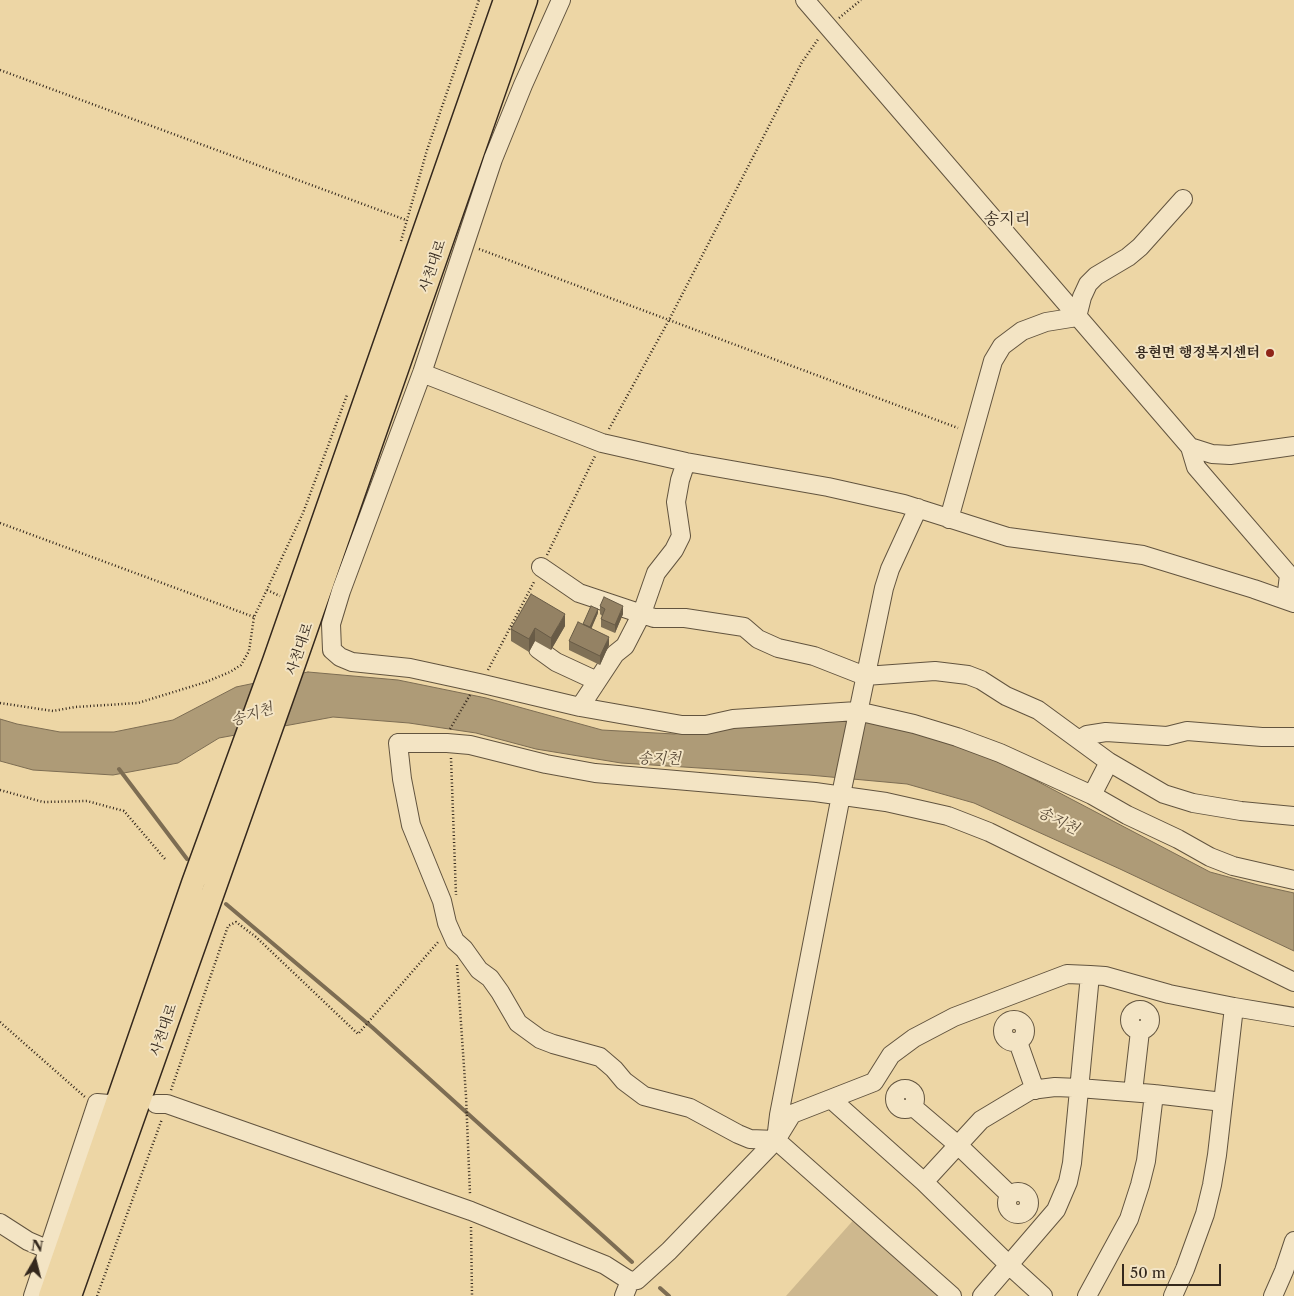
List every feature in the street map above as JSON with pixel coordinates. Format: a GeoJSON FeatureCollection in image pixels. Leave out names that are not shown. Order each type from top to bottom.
{"type":"FeatureCollection","features":[{"type":"Feature","properties":{"kind":"main road","name":"사천대로"},"geometry":{"type":"LineString","coordinates":[[70,1296],[260,761],[284,663],[505,0]]}},
{"type":"Feature","properties":{"kind":"main road","name":"사천대로"},"geometry":{"type":"LineString","coordinates":[[50,1296],[193,883],[237,762],[284,663],[526,0]]}},
{"type":"Feature","properties":{"kind":"street"},"geometry":{"type":"LineString","coordinates":[[561,0],[523,85],[494,159],[422,373],[341,590],[331,624],[332,650],[340,657],[352,662],[410,668],[580,707],[682,725],[706,725],[732,719],[857,714],[914,724],[958,737],[1000,753],[1092,796],[1210,857],[1233,866],[1294,880]]}},
{"type":"Feature","properties":{"kind":"street"},"geometry":{"type":"LineString","coordinates":[[422,373],[602,443],[686,462],[828,487],[918,508],[1008,537],[1143,555],[1290,601],[1289,575],[1196,467],[1190,447],[805,0]]}},
{"type":"Feature","properties":{"kind":"street"},"geometry":{"type":"LineString","coordinates":[[1077,316],[1088,284],[1096,276],[1128,257],[1140,247],[1183,199]]}},
{"type":"Feature","properties":{"kind":"street"},"geometry":{"type":"LineString","coordinates":[[949,519],[993,361],[1002,346],[1022,331],[1046,322],[1077,316]]}},
{"type":"Feature","properties":{"kind":"street"},"geometry":{"type":"LineString","coordinates":[[1190,447],[1212,454],[1230,455],[1294,446]]}},
{"type":"Feature","properties":{"kind":"street"},"geometry":{"type":"LineString","coordinates":[[580,707],[615,654],[626,646],[642,613],[656,573],[674,550],[681,536],[676,502],[686,462]]}},
{"type":"Feature","properties":{"kind":"street"},"geometry":{"type":"LineString","coordinates":[[776,1140],[842,790],[884,588],[890,569],[918,508]]}},
{"type":"Feature","properties":{"kind":"street"},"geometry":{"type":"LineString","coordinates":[[541,568],[579,593],[654,618],[685,618],[737,624],[744,627],[758,639],[778,648],[814,656],[865,676],[935,671],[968,675],[981,680],[1006,696],[1038,710],[1109,762],[1175,799],[1241,811],[1294,816]]}},
{"type":"Feature","properties":{"kind":"street"},"geometry":{"type":"LineString","coordinates":[[538,649],[556,662],[597,681]]}},
{"type":"Feature","properties":{"kind":"street"},"geometry":{"type":"LineString","coordinates":[[1078,740],[1087,735],[1106,732],[1167,736],[1188,731],[1262,737],[1294,737]]}},
{"type":"Feature","properties":{"kind":"street"},"geometry":{"type":"LineString","coordinates":[[952,1296],[776,1140],[750,1139],[690,1108],[644,1096],[624,1081],[600,1057],[552,1044],[540,1039],[518,1023],[490,978],[479,970],[464,949],[455,941],[447,923],[442,901],[411,824],[402,779],[398,743],[470,745],[595,774],[842,790],[948,816],[990,832],[1294,982]]}},
{"type":"Feature","properties":{"kind":"street"},"geometry":{"type":"LineString","coordinates":[[1092,796],[1109,762]]}},
{"type":"Feature","properties":{"kind":"street"},"geometry":{"type":"LineString","coordinates":[[161,1104],[471,1210],[605,1265],[630,1286],[669,1251],[776,1140],[792,1114],[874,1082],[891,1054],[914,1038],[954,1017],[1067,974],[1105,976],[1169,994],[1234,1008],[1294,1017]]}},
{"type":"Feature","properties":{"kind":"street"},"geometry":{"type":"LineString","coordinates":[[982,1296],[1056,1210],[1068,1182],[1072,1163],[1090,975]]}},
{"type":"Feature","properties":{"kind":"street"},"geometry":{"type":"LineString","coordinates":[[1173,1296],[1205,1214],[1212,1185],[1234,1008]]}},
{"type":"Feature","properties":{"kind":"street"},"geometry":{"type":"LineString","coordinates":[[1133,1092],[1140,1031]]}},
{"type":"Feature","properties":{"kind":"street"},"geometry":{"type":"LineString","coordinates":[[1018,1042],[1035,1090]]}},
{"type":"Feature","properties":{"kind":"street"},"geometry":{"type":"LineString","coordinates":[[924,1182],[981,1120],[1012,1100],[1035,1090],[1056,1087],[1079,1088],[1223,1102]]}},
{"type":"Feature","properties":{"kind":"street"},"geometry":{"type":"LineString","coordinates":[[1087,1296],[1129,1219],[1140,1186],[1146,1161],[1154,1094]]}},
{"type":"Feature","properties":{"kind":"street"},"geometry":{"type":"LineString","coordinates":[[831,1099],[924,1182],[1043,1296]]}},
{"type":"Feature","properties":{"kind":"street"},"geometry":{"type":"LineString","coordinates":[[33,1296],[48,1250],[103,1104]]}},
{"type":"Feature","properties":{"kind":"street"},"geometry":{"type":"LineString","coordinates":[[912,1106],[959,1146],[1010,1195]]}},
{"type":"Feature","properties":{"kind":"street"},"geometry":{"type":"LineString","coordinates":[[0,1223],[28,1241],[48,1250]]}},
{"type":"Feature","properties":{"kind":"street"},"geometry":{"type":"LineString","coordinates":[[1273,1296],[1294,1241]]}},
{"type":"Feature","properties":{"kind":"path"},"geometry":{"type":"LineString","coordinates":[[399,246],[427,150],[479,0]]}},
{"type":"Feature","properties":{"kind":"path"},"geometry":{"type":"LineString","coordinates":[[602,443],[669,320],[802,62],[828,28],[861,0]]}},
{"type":"Feature","properties":{"kind":"path"},"geometry":{"type":"LineString","coordinates":[[0,70],[406,220]]}},
{"type":"Feature","properties":{"kind":"path"},"geometry":{"type":"LineString","coordinates":[[466,244],[932,420],[972,433]]}},
{"type":"Feature","properties":{"kind":"path"},"geometry":{"type":"LineString","coordinates":[[0,703],[53,711],[75,707],[138,703],[206,682],[241,665],[249,651],[254,617],[303,513],[347,395]]}},
{"type":"Feature","properties":{"kind":"path"},"geometry":{"type":"LineString","coordinates":[[0,523],[254,617]]}},
{"type":"Feature","properties":{"kind":"path"},"geometry":{"type":"LineString","coordinates":[[266,590],[282,596]]}},
{"type":"Feature","properties":{"kind":"path"},"geometry":{"type":"LineString","coordinates":[[447,734],[474,688]]}},
{"type":"Feature","properties":{"kind":"path"},"geometry":{"type":"LineString","coordinates":[[0,790],[43,802],[87,801],[124,811],[165,860]]}},
{"type":"Feature","properties":{"kind":"path"},"geometry":{"type":"LineString","coordinates":[[97,1296],[161,1104],[228,926],[236,922],[256,937],[358,1034],[443,936],[449,932],[455,941]]}},
{"type":"Feature","properties":{"kind":"path"},"geometry":{"type":"LineString","coordinates":[[0,1022],[73,1087],[87,1098],[103,1104]]}},
{"type":"Feature","properties":{"kind":"path"},"geometry":{"type":"LineString","coordinates":[[466,1096],[471,1210],[472,1296]]}},
{"type":"Feature","properties":{"kind":"shaded area"},"geometry":{"type":"Polygon","coordinates":[[[857,1216],[943,1296],[786,1296],[857,1216]]]}},
{"type":"Feature","properties":{"kind":"water","name":"송지천"},"geometry":{"type":"Polygon","coordinates":[[[308,672],[398,680],[486,698],[602,730],[674,734],[735,726],[832,719],[902,726],[931,734],[1012,768],[1210,872],[1294,893],[1294,951],[974,803],[907,784],[809,775],[621,763],[536,749],[476,733],[409,723],[333,717],[219,738],[178,763],[113,775],[33,770],[0,761],[0,719],[60,732],[114,732],[173,720],[236,687],[308,672]]]}},
{"type":"Feature","properties":{"kind":"building"},"geometry":{"type":"Polygon","coordinates":[[[531,594],[565,614],[551,638],[535,628],[529,639],[511,629],[531,594]]]}},
{"type":"Feature","properties":{"kind":"building"},"geometry":{"type":"Polygon","coordinates":[[[604,597],[623,606],[615,625],[601,619],[605,609],[600,606],[604,597]]]}},
{"type":"Feature","properties":{"kind":"building"},"geometry":{"type":"Polygon","coordinates":[[[591,606],[598,609],[590,627],[583,624],[591,606]]]}},
{"type":"Feature","properties":{"kind":"building"},"geometry":{"type":"Polygon","coordinates":[[[578,622],[609,637],[600,656],[569,641],[578,622]]]}},
{"type":"Feature","properties":{"kind":"waterway"},"geometry":{"type":"LineString","coordinates":[[119,769],[187,859]]}},
{"type":"Feature","properties":{"kind":"waterway"},"geometry":{"type":"LineString","coordinates":[[226,904],[373,1028],[632,1262]]}},
{"type":"Feature","properties":{"kind":"waterway"},"geometry":{"type":"LineString","coordinates":[[660,1288],[669,1296]]}},
{"type":"Feature","properties":{"kind":"place","name":"용현면 행정복지센터"},"geometry":{"type":"Point","coordinates":[1270,353]}},
{"type":"Feature","properties":{"kind":"district","name":"송지리"},"geometry":{"type":"Point","coordinates":[1007,219]}}]}
